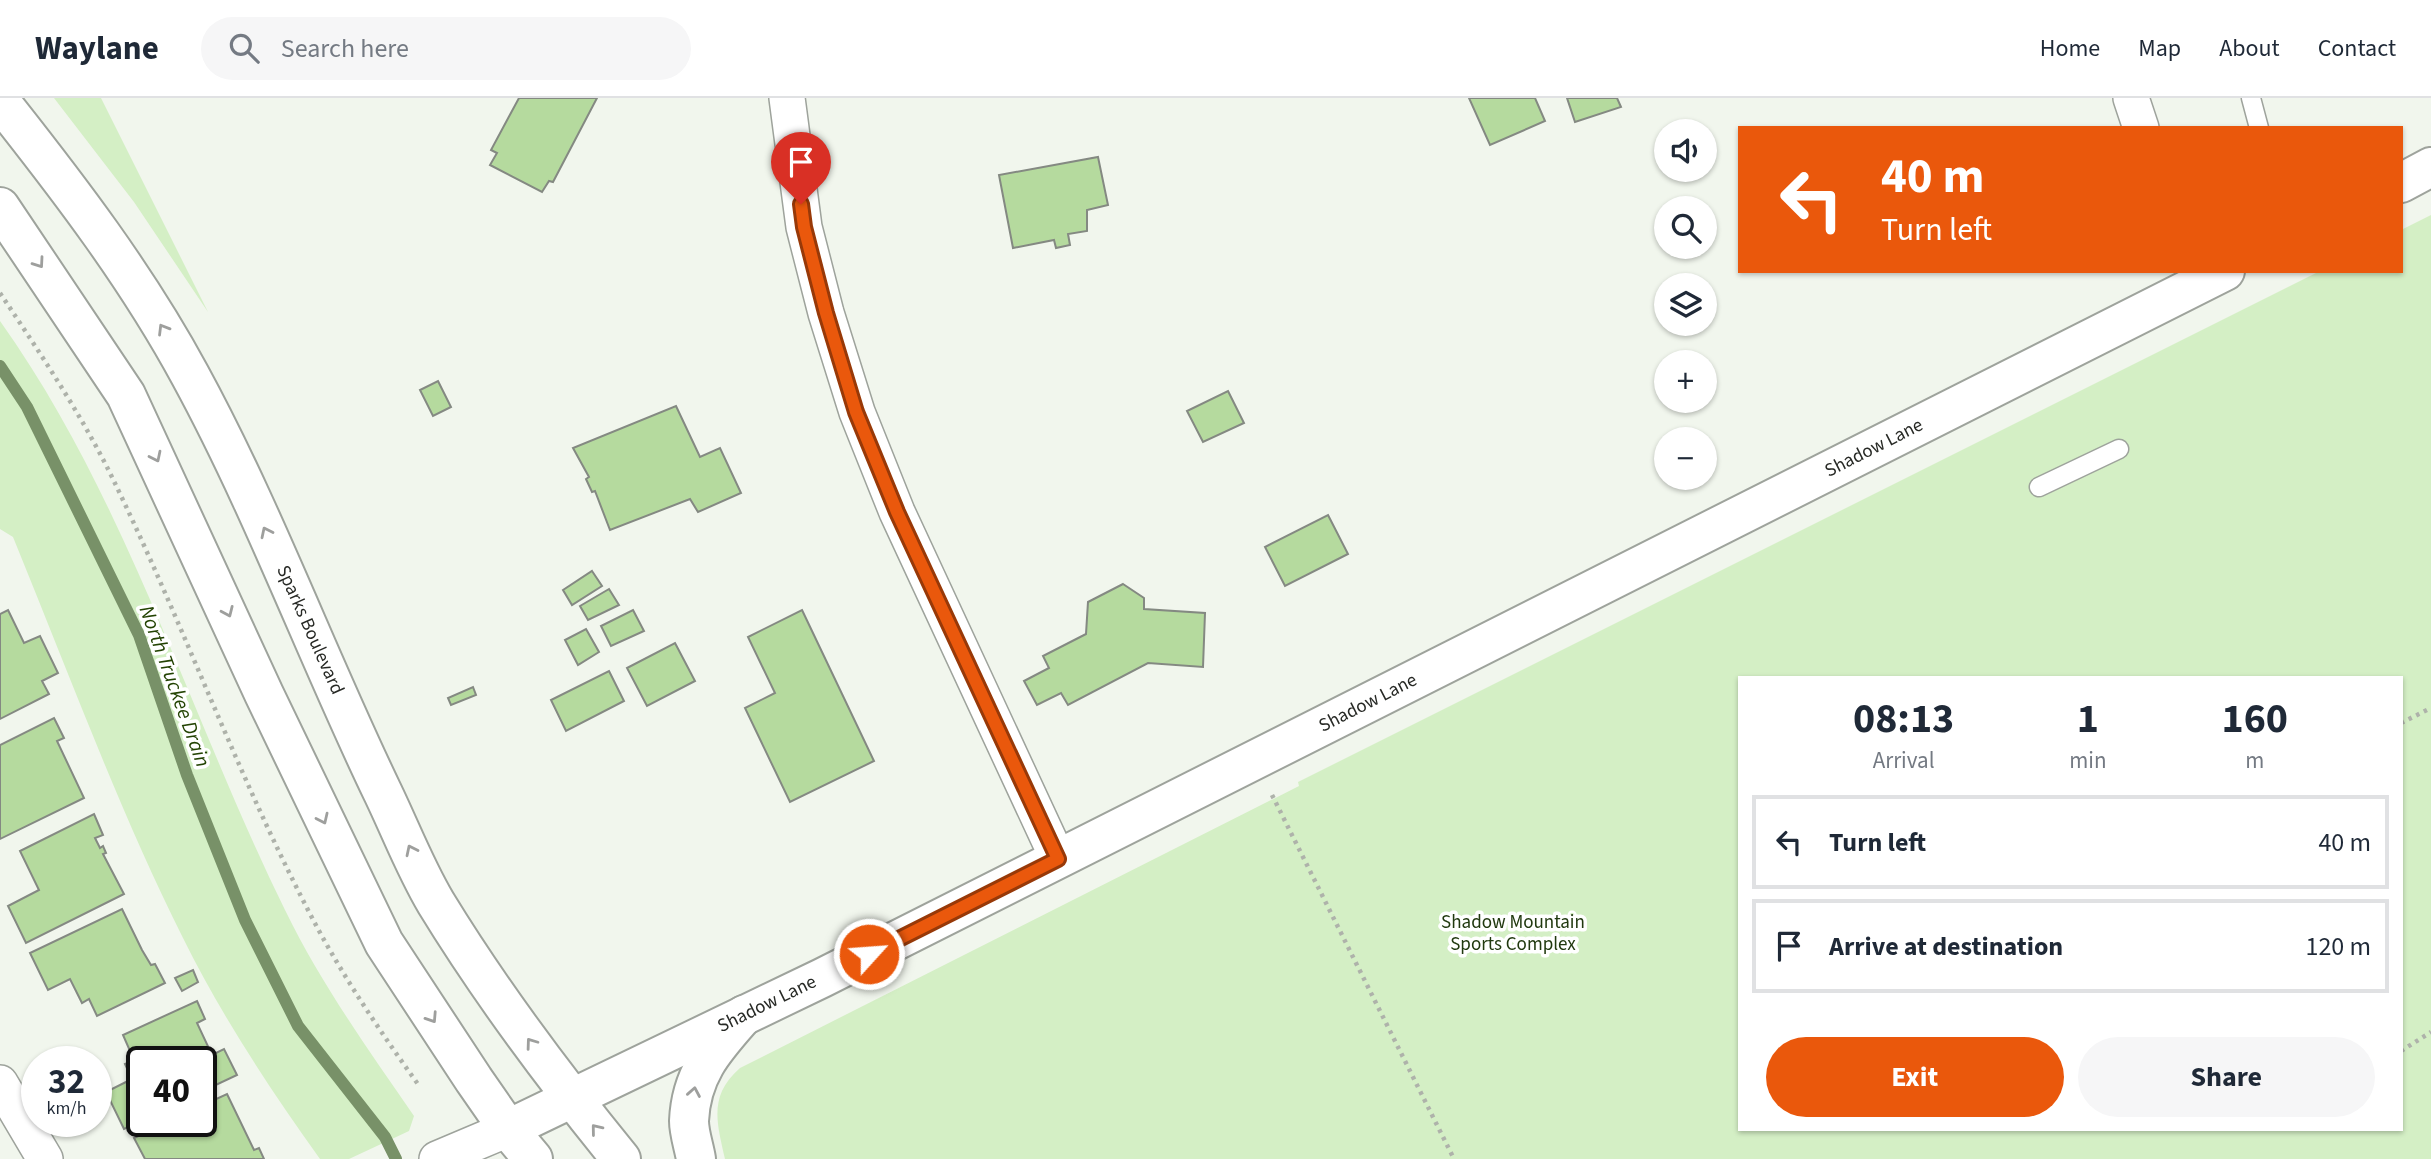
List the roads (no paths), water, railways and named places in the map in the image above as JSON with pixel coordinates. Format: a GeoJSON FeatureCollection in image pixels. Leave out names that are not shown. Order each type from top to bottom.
{"type":"FeatureCollection","features":[{"type":"Feature","properties":{"kind":"main road","name":"Sparks Boulevard"},"geometry":{"type":"LineString","coordinates":[[0,101],[71,191],[133,278],[190,375],[270,541],[365,754],[435,900],[499,999],[571,1098],[621,1159]]}},
{"type":"Feature","properties":{"kind":"main road"},"geometry":{"type":"LineString","coordinates":[[2403,182],[2431,167]]}},
{"type":"Feature","properties":{"kind":"main road"},"geometry":{"type":"LineString","coordinates":[[0,207],[126,395],[275,718],[384,943],[508,1129],[533,1159]]}},
{"type":"Feature","properties":{"kind":"main road","name":"Shadow Lane"},"geometry":{"type":"LineString","coordinates":[[508,1129],[1058,859],[2187,280],[2217,273]]}},
{"type":"Feature","properties":{"kind":"main road"},"geometry":{"type":"LineString","coordinates":[[696,1159],[689,1122],[696,1080],[709,1054],[744,1015]]}},
{"type":"Feature","properties":{"kind":"street"},"geometry":{"type":"LineString","coordinates":[[787,98],[804,227],[856,412],[897,512],[1058,859]]}},
{"type":"Feature","properties":{"kind":"street"},"geometry":{"type":"LineString","coordinates":[[2131,98],[2140,126]]}},
{"type":"Feature","properties":{"kind":"street"},"geometry":{"type":"LineString","coordinates":[[0,1083],[45,1159]]}},
{"type":"Feature","properties":{"kind":"street"},"geometry":{"type":"LineString","coordinates":[[437,1159],[508,1129]]}},
{"type":"Feature","properties":{"kind":"lane"},"geometry":{"type":"LineString","coordinates":[[2251,98],[2258,126]]}},
{"type":"Feature","properties":{"kind":"lane"},"geometry":{"type":"LineString","coordinates":[[2039,487],[2119,449]]}},
{"type":"Feature","properties":{"kind":"waterway","name":"North Truckee Drain"},"geometry":{"type":"LineString","coordinates":[[0,366],[27,407],[139,635],[187,775],[245,920],[298,1026],[385,1137],[396,1159]]}},
{"type":"Feature","properties":{"kind":"park label","name":"Shadow Mountain Sports Complex"},"geometry":{"type":"Point","coordinates":[1513,933]}}]}
